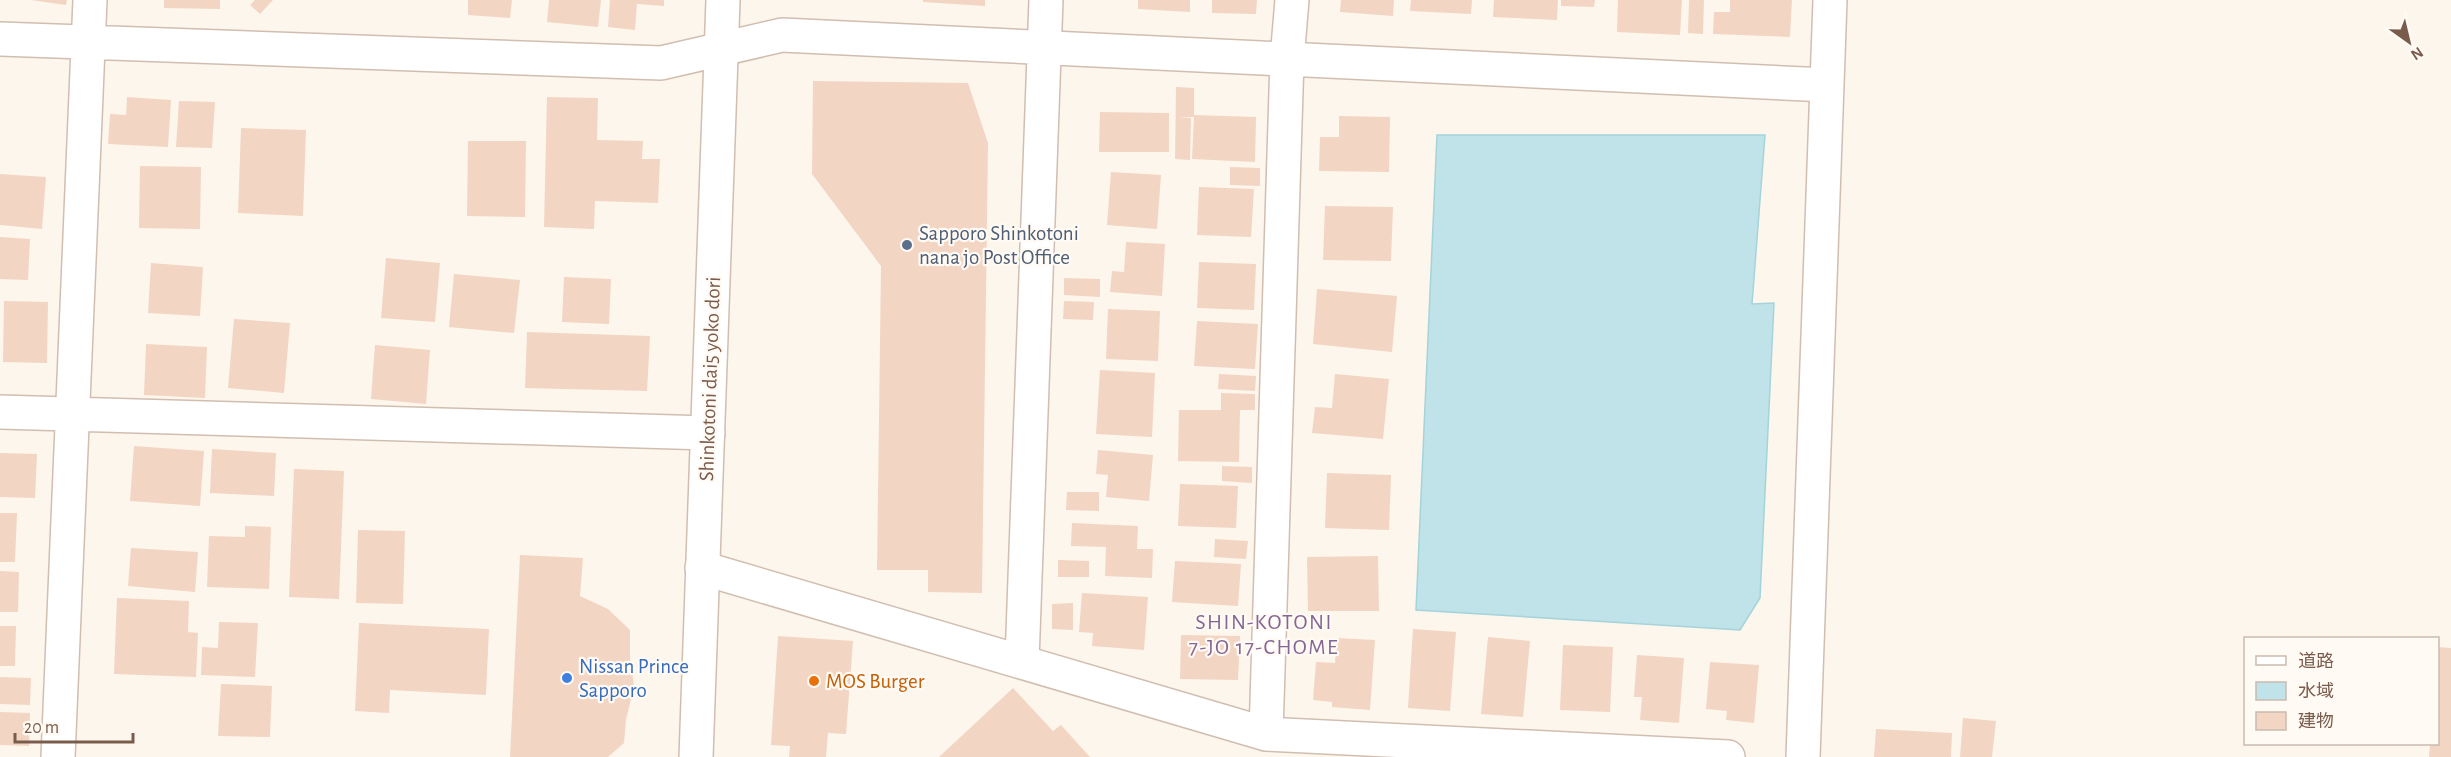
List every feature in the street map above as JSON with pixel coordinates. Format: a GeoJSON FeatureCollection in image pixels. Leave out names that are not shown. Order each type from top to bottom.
{"type":"FeatureCollection","features":[{"type":"Feature","properties":{"kind":"street"},"geometry":{"type":"LineString","coordinates":[[58,757],[90,0]]}},
{"type":"Feature","properties":{"kind":"street","name":"Shinkotoni dai5 yoko dori"},"geometry":{"type":"LineString","coordinates":[[696,757],[723,0]]}},
{"type":"Feature","properties":{"kind":"street"},"geometry":{"type":"LineString","coordinates":[[1022,661],[1046,0]]}},
{"type":"Feature","properties":{"kind":"street"},"geometry":{"type":"LineString","coordinates":[[1266,734],[1287,59],[1292,0]]}},
{"type":"Feature","properties":{"kind":"street"},"geometry":{"type":"LineString","coordinates":[[1803,757],[1830,0]]}},
{"type":"Feature","properties":{"kind":"street"},"geometry":{"type":"LineString","coordinates":[[0,39],[661,63],[782,35],[1827,85]]}},
{"type":"Feature","properties":{"kind":"street"},"geometry":{"type":"LineString","coordinates":[[0,412],[708,433]]}},
{"type":"Feature","properties":{"kind":"street"},"geometry":{"type":"LineString","coordinates":[[702,568],[1266,734],[1728,757]]}},
{"type":"Feature","properties":{"kind":"water"},"geometry":{"type":"Polygon","coordinates":[[[1437,135],[1765,135],[1752,304],[1774,303],[1760,598],[1740,630],[1416,610],[1437,135]]]}},
{"type":"Feature","properties":{"kind":"building"},"geometry":{"type":"Polygon","coordinates":[[[31,0],[67,0],[66,5],[31,0]]]}},
{"type":"Feature","properties":{"kind":"building"},"geometry":{"type":"Polygon","coordinates":[[[164,0],[220,0],[220,9],[164,8],[164,0]]]}},
{"type":"Feature","properties":{"kind":"building"},"geometry":{"type":"Polygon","coordinates":[[[255,0],[273,0],[260,14],[250,5],[255,0]]]}},
{"type":"Feature","properties":{"kind":"building"},"geometry":{"type":"Polygon","coordinates":[[[468,0],[512,0],[510,18],[468,15],[468,0]]]}},
{"type":"Feature","properties":{"kind":"building"},"geometry":{"type":"Polygon","coordinates":[[[549,0],[601,0],[598,27],[547,22],[549,0]]]}},
{"type":"Feature","properties":{"kind":"building"},"geometry":{"type":"Polygon","coordinates":[[[610,0],[664,0],[664,6],[637,4],[635,30],[608,27],[610,0]]]}},
{"type":"Feature","properties":{"kind":"building"},"geometry":{"type":"Polygon","coordinates":[[[923,0],[985,0],[985,6],[923,2],[923,0]]]}},
{"type":"Feature","properties":{"kind":"building"},"geometry":{"type":"Polygon","coordinates":[[[1138,0],[1190,0],[1190,12],[1138,9],[1138,0]]]}},
{"type":"Feature","properties":{"kind":"building"},"geometry":{"type":"Polygon","coordinates":[[[1212,0],[1257,0],[1256,14],[1212,13],[1212,0]]]}},
{"type":"Feature","properties":{"kind":"building"},"geometry":{"type":"Polygon","coordinates":[[[1341,0],[1394,0],[1393,16],[1340,12],[1341,0]]]}},
{"type":"Feature","properties":{"kind":"building"},"geometry":{"type":"Polygon","coordinates":[[[1411,0],[1472,0],[1471,14],[1410,11],[1411,0]]]}},
{"type":"Feature","properties":{"kind":"building"},"geometry":{"type":"Polygon","coordinates":[[[1494,0],[1558,0],[1557,20],[1493,17],[1494,0]]]}},
{"type":"Feature","properties":{"kind":"building"},"geometry":{"type":"Polygon","coordinates":[[[1561,0],[1595,0],[1594,7],[1561,6],[1561,0]]]}},
{"type":"Feature","properties":{"kind":"building"},"geometry":{"type":"Polygon","coordinates":[[[1618,0],[1682,0],[1680,35],[1617,32],[1618,0]]]}},
{"type":"Feature","properties":{"kind":"building"},"geometry":{"type":"Polygon","coordinates":[[[1689,0],[1704,0],[1703,34],[1688,33],[1689,0]]]}},
{"type":"Feature","properties":{"kind":"building"},"geometry":{"type":"Polygon","coordinates":[[[1730,0],[1792,0],[1790,37],[1713,34],[1714,12],[1730,12],[1730,0]]]}},
{"type":"Feature","properties":{"kind":"building"},"geometry":{"type":"Polygon","coordinates":[[[813,81],[968,83],[988,143],[982,593],[928,592],[928,570],[877,570],[881,266],[812,174],[813,81]]]}},
{"type":"Feature","properties":{"kind":"building"},"geometry":{"type":"Polygon","coordinates":[[[1176,87],[1194,88],[1194,115],[1256,117],[1255,162],[1192,159],[1194,117],[1179,117],[1191,118],[1190,160],[1175,159],[1176,87]]]}},
{"type":"Feature","properties":{"kind":"building"},"geometry":{"type":"Polygon","coordinates":[[[127,97],[171,100],[168,147],[108,144],[110,114],[126,115],[127,97]]]}},
{"type":"Feature","properties":{"kind":"building"},"geometry":{"type":"Polygon","coordinates":[[[547,97],[598,98],[597,140],[643,141],[642,159],[660,159],[658,203],[595,201],[594,229],[544,227],[547,97]]]}},
{"type":"Feature","properties":{"kind":"building"},"geometry":{"type":"Polygon","coordinates":[[[179,101],[215,102],[212,148],[176,147],[179,101]]]}},
{"type":"Feature","properties":{"kind":"building"},"geometry":{"type":"Polygon","coordinates":[[[1100,112],[1169,113],[1169,152],[1099,152],[1100,112]]]}},
{"type":"Feature","properties":{"kind":"building"},"geometry":{"type":"Polygon","coordinates":[[[1339,116],[1390,117],[1389,172],[1319,171],[1320,137],[1339,137],[1339,116]]]}},
{"type":"Feature","properties":{"kind":"building"},"geometry":{"type":"Polygon","coordinates":[[[241,128],[306,130],[303,216],[238,213],[241,128]]]}},
{"type":"Feature","properties":{"kind":"building"},"geometry":{"type":"Polygon","coordinates":[[[468,141],[526,141],[525,217],[467,216],[468,141]]]}},
{"type":"Feature","properties":{"kind":"building"},"geometry":{"type":"Polygon","coordinates":[[[140,166],[201,167],[200,229],[139,228],[140,166]]]}},
{"type":"Feature","properties":{"kind":"building"},"geometry":{"type":"Polygon","coordinates":[[[1230,167],[1260,168],[1260,186],[1230,185],[1230,167]]]}},
{"type":"Feature","properties":{"kind":"building"},"geometry":{"type":"Polygon","coordinates":[[[1111,172],[1161,175],[1157,229],[1107,225],[1111,172]]]}},
{"type":"Feature","properties":{"kind":"building"},"geometry":{"type":"Polygon","coordinates":[[[0,174],[46,177],[42,229],[0,225],[0,174]]]}},
{"type":"Feature","properties":{"kind":"building"},"geometry":{"type":"Polygon","coordinates":[[[1199,187],[1254,189],[1251,237],[1197,235],[1199,187]]]}},
{"type":"Feature","properties":{"kind":"building"},"geometry":{"type":"Polygon","coordinates":[[[1325,206],[1393,207],[1391,261],[1323,260],[1325,206]]]}},
{"type":"Feature","properties":{"kind":"building"},"geometry":{"type":"Polygon","coordinates":[[[0,237],[30,239],[28,280],[0,279],[0,237]]]}},
{"type":"Feature","properties":{"kind":"building"},"geometry":{"type":"Polygon","coordinates":[[[1126,242],[1165,244],[1162,296],[1110,292],[1112,271],[1124,272],[1126,242]]]}},
{"type":"Feature","properties":{"kind":"building"},"geometry":{"type":"Polygon","coordinates":[[[386,258],[440,263],[435,322],[381,318],[386,258]]]}},
{"type":"Feature","properties":{"kind":"building"},"geometry":{"type":"Polygon","coordinates":[[[1199,262],[1256,264],[1254,310],[1197,308],[1199,262]]]}},
{"type":"Feature","properties":{"kind":"building"},"geometry":{"type":"Polygon","coordinates":[[[151,263],[203,267],[200,316],[148,313],[151,263]]]}},
{"type":"Feature","properties":{"kind":"building"},"geometry":{"type":"Polygon","coordinates":[[[454,274],[520,280],[514,333],[449,327],[454,274]]]}},
{"type":"Feature","properties":{"kind":"building"},"geometry":{"type":"Polygon","coordinates":[[[564,277],[611,279],[609,324],[562,322],[564,277]]]}},
{"type":"Feature","properties":{"kind":"building"},"geometry":{"type":"Polygon","coordinates":[[[1064,278],[1100,279],[1100,297],[1064,295],[1064,278]]]}},
{"type":"Feature","properties":{"kind":"building"},"geometry":{"type":"Polygon","coordinates":[[[1317,289],[1397,296],[1392,352],[1313,344],[1317,289]]]}},
{"type":"Feature","properties":{"kind":"building"},"geometry":{"type":"Polygon","coordinates":[[[4,301],[48,302],[47,363],[3,362],[4,301]]]}},
{"type":"Feature","properties":{"kind":"building"},"geometry":{"type":"Polygon","coordinates":[[[1064,301],[1094,302],[1093,320],[1063,319],[1064,301]]]}},
{"type":"Feature","properties":{"kind":"building"},"geometry":{"type":"Polygon","coordinates":[[[1108,309],[1160,311],[1158,361],[1106,359],[1108,309]]]}},
{"type":"Feature","properties":{"kind":"building"},"geometry":{"type":"Polygon","coordinates":[[[234,319],[290,323],[284,393],[228,388],[234,319]]]}},
{"type":"Feature","properties":{"kind":"building"},"geometry":{"type":"Polygon","coordinates":[[[1197,321],[1258,324],[1255,369],[1194,366],[1197,321]]]}},
{"type":"Feature","properties":{"kind":"building"},"geometry":{"type":"Polygon","coordinates":[[[527,332],[650,336],[647,391],[525,388],[527,332]]]}},
{"type":"Feature","properties":{"kind":"building"},"geometry":{"type":"Polygon","coordinates":[[[146,344],[207,347],[205,398],[144,395],[146,344]]]}},
{"type":"Feature","properties":{"kind":"building"},"geometry":{"type":"Polygon","coordinates":[[[375,345],[430,350],[426,404],[371,399],[375,345]]]}},
{"type":"Feature","properties":{"kind":"building"},"geometry":{"type":"Polygon","coordinates":[[[1100,370],[1155,373],[1152,437],[1096,434],[1100,370]]]}},
{"type":"Feature","properties":{"kind":"building"},"geometry":{"type":"Polygon","coordinates":[[[1219,374],[1256,376],[1255,391],[1218,389],[1219,374]]]}},
{"type":"Feature","properties":{"kind":"building"},"geometry":{"type":"Polygon","coordinates":[[[1335,374],[1389,379],[1383,439],[1312,433],[1315,407],[1332,408],[1335,374]]]}},
{"type":"Feature","properties":{"kind":"building"},"geometry":{"type":"Polygon","coordinates":[[[1221,393],[1255,394],[1255,410],[1240,410],[1239,462],[1178,461],[1179,410],[1221,410],[1221,393]]]}},
{"type":"Feature","properties":{"kind":"building"},"geometry":{"type":"Polygon","coordinates":[[[134,446],[204,451],[200,506],[130,501],[134,446]]]}},
{"type":"Feature","properties":{"kind":"building"},"geometry":{"type":"Polygon","coordinates":[[[212,449],[276,453],[274,496],[210,493],[212,449]]]}},
{"type":"Feature","properties":{"kind":"building"},"geometry":{"type":"Polygon","coordinates":[[[1098,450],[1153,455],[1149,501],[1106,497],[1108,475],[1096,474],[1098,450]]]}},
{"type":"Feature","properties":{"kind":"building"},"geometry":{"type":"Polygon","coordinates":[[[0,453],[37,454],[35,498],[0,497],[0,453]]]}},
{"type":"Feature","properties":{"kind":"building"},"geometry":{"type":"Polygon","coordinates":[[[1222,466],[1252,467],[1252,483],[1222,481],[1222,466]]]}},
{"type":"Feature","properties":{"kind":"building"},"geometry":{"type":"Polygon","coordinates":[[[294,469],[344,471],[339,599],[289,597],[294,469]]]}},
{"type":"Feature","properties":{"kind":"building"},"geometry":{"type":"Polygon","coordinates":[[[1327,473],[1391,475],[1389,530],[1325,528],[1327,473]]]}},
{"type":"Feature","properties":{"kind":"building"},"geometry":{"type":"Polygon","coordinates":[[[1180,484],[1238,486],[1236,528],[1178,526],[1180,484]]]}},
{"type":"Feature","properties":{"kind":"building"},"geometry":{"type":"Polygon","coordinates":[[[1067,492],[1099,492],[1099,511],[1066,510],[1067,492]]]}},
{"type":"Feature","properties":{"kind":"building"},"geometry":{"type":"Polygon","coordinates":[[[0,513],[17,513],[15,562],[0,562],[0,513]]]}},
{"type":"Feature","properties":{"kind":"building"},"geometry":{"type":"Polygon","coordinates":[[[1072,523],[1138,526],[1137,549],[1153,549],[1152,578],[1105,576],[1106,547],[1071,546],[1072,523]]]}},
{"type":"Feature","properties":{"kind":"building"},"geometry":{"type":"Polygon","coordinates":[[[245,526],[271,527],[269,589],[207,587],[209,536],[245,537],[245,526]]]}},
{"type":"Feature","properties":{"kind":"building"},"geometry":{"type":"Polygon","coordinates":[[[358,530],[405,531],[403,604],[356,603],[358,530]]]}},
{"type":"Feature","properties":{"kind":"building"},"geometry":{"type":"Polygon","coordinates":[[[1215,539],[1248,541],[1246,559],[1214,557],[1215,539]]]}},
{"type":"Feature","properties":{"kind":"building"},"geometry":{"type":"Polygon","coordinates":[[[131,548],[198,552],[195,592],[128,586],[131,548]]]}},
{"type":"Feature","properties":{"kind":"building"},"geometry":{"type":"Polygon","coordinates":[[[520,555],[583,558],[580,596],[608,609],[630,630],[630,658],[634,686],[626,720],[624,743],[608,757],[510,757],[520,555]]]}},
{"type":"Feature","properties":{"kind":"building"},"geometry":{"type":"Polygon","coordinates":[[[1378,556],[1379,611],[1308,611],[1307,557],[1378,556]]]}},
{"type":"Feature","properties":{"kind":"building"},"geometry":{"type":"Polygon","coordinates":[[[1058,560],[1089,561],[1089,577],[1058,577],[1058,560]]]}},
{"type":"Feature","properties":{"kind":"building"},"geometry":{"type":"Polygon","coordinates":[[[1175,561],[1241,564],[1238,606],[1172,602],[1175,561]]]}},
{"type":"Feature","properties":{"kind":"building"},"geometry":{"type":"Polygon","coordinates":[[[0,571],[19,572],[18,612],[0,612],[0,571]]]}},
{"type":"Feature","properties":{"kind":"building"},"geometry":{"type":"Polygon","coordinates":[[[1082,593],[1148,597],[1144,650],[1092,646],[1093,633],[1079,632],[1082,593]]]}},
{"type":"Feature","properties":{"kind":"building"},"geometry":{"type":"Polygon","coordinates":[[[117,598],[189,601],[188,632],[198,633],[196,677],[114,674],[117,598]]]}},
{"type":"Feature","properties":{"kind":"building"},"geometry":{"type":"Polygon","coordinates":[[[1073,603],[1073,630],[1052,629],[1052,604],[1073,603]]]}},
{"type":"Feature","properties":{"kind":"building"},"geometry":{"type":"Polygon","coordinates":[[[219,622],[258,623],[255,677],[201,675],[202,647],[218,648],[219,622]]]}},
{"type":"Feature","properties":{"kind":"building"},"geometry":{"type":"Polygon","coordinates":[[[359,623],[489,629],[486,695],[390,690],[389,713],[355,711],[359,623]]]}},
{"type":"Feature","properties":{"kind":"building"},"geometry":{"type":"Polygon","coordinates":[[[0,626],[16,626],[15,666],[0,666],[0,626]]]}},
{"type":"Feature","properties":{"kind":"building"},"geometry":{"type":"Polygon","coordinates":[[[1413,629],[1456,632],[1450,711],[1408,708],[1413,629]]]}},
{"type":"Feature","properties":{"kind":"building"},"geometry":{"type":"Polygon","coordinates":[[[1181,635],[1240,636],[1238,680],[1180,679],[1181,635]]]}},
{"type":"Feature","properties":{"kind":"building"},"geometry":{"type":"Polygon","coordinates":[[[778,636],[853,641],[846,734],[828,733],[826,757],[789,757],[790,746],[771,745],[778,636]]]}},
{"type":"Feature","properties":{"kind":"building"},"geometry":{"type":"Polygon","coordinates":[[[1488,637],[1530,641],[1523,717],[1481,714],[1488,637]]]}},
{"type":"Feature","properties":{"kind":"building"},"geometry":{"type":"Polygon","coordinates":[[[1337,638],[1375,640],[1370,710],[1332,707],[1332,702],[1313,700],[1316,662],[1335,663],[1337,638]]]}},
{"type":"Feature","properties":{"kind":"building"},"geometry":{"type":"Polygon","coordinates":[[[1563,645],[1613,647],[1610,712],[1560,710],[1563,645]]]}},
{"type":"Feature","properties":{"kind":"building"},"geometry":{"type":"Polygon","coordinates":[[[2439,647],[2451,648],[2451,757],[2429,757],[2430,745],[2439,745],[2439,647]]]}},
{"type":"Feature","properties":{"kind":"building"},"geometry":{"type":"Polygon","coordinates":[[[1637,655],[1684,658],[1679,723],[1640,720],[1642,697],[1634,697],[1637,655]]]}},
{"type":"Feature","properties":{"kind":"building"},"geometry":{"type":"Polygon","coordinates":[[[1710,662],[1759,665],[1754,723],[1726,720],[1727,711],[1706,709],[1710,662]]]}},
{"type":"Feature","properties":{"kind":"building"},"geometry":{"type":"Polygon","coordinates":[[[0,677],[31,678],[30,705],[0,704],[0,677]]]}},
{"type":"Feature","properties":{"kind":"building"},"geometry":{"type":"Polygon","coordinates":[[[221,684],[272,686],[270,737],[218,736],[221,684]]]}},
{"type":"Feature","properties":{"kind":"building"},"geometry":{"type":"Polygon","coordinates":[[[1013,688],[1053,731],[1061,725],[1090,757],[939,757],[1013,688]]]}},
{"type":"Feature","properties":{"kind":"building"},"geometry":{"type":"Polygon","coordinates":[[[0,712],[30,713],[29,746],[0,745],[0,712]]]}},
{"type":"Feature","properties":{"kind":"building"},"geometry":{"type":"Polygon","coordinates":[[[1963,718],[1996,721],[1992,757],[1960,757],[1963,718]]]}},
{"type":"Feature","properties":{"kind":"building"},"geometry":{"type":"Polygon","coordinates":[[[1876,729],[1952,733],[1951,757],[1874,757],[1876,729]]]}},
{"type":"Feature","properties":{"kind":"place","name":"Sapporo Shinkotoni nana jo Post Office"},"geometry":{"type":"Point","coordinates":[907,245]}},
{"type":"Feature","properties":{"kind":"place","name":"Nissan Prince Sapporo"},"geometry":{"type":"Point","coordinates":[567,678]}},
{"type":"Feature","properties":{"kind":"place","name":"MOS Burger"},"geometry":{"type":"Point","coordinates":[814,681]}},
{"type":"Feature","properties":{"kind":"district","name":"SHIN-KOTONI 7-JO 17-CHOME"},"geometry":{"type":"Point","coordinates":[1264,634]}}]}
